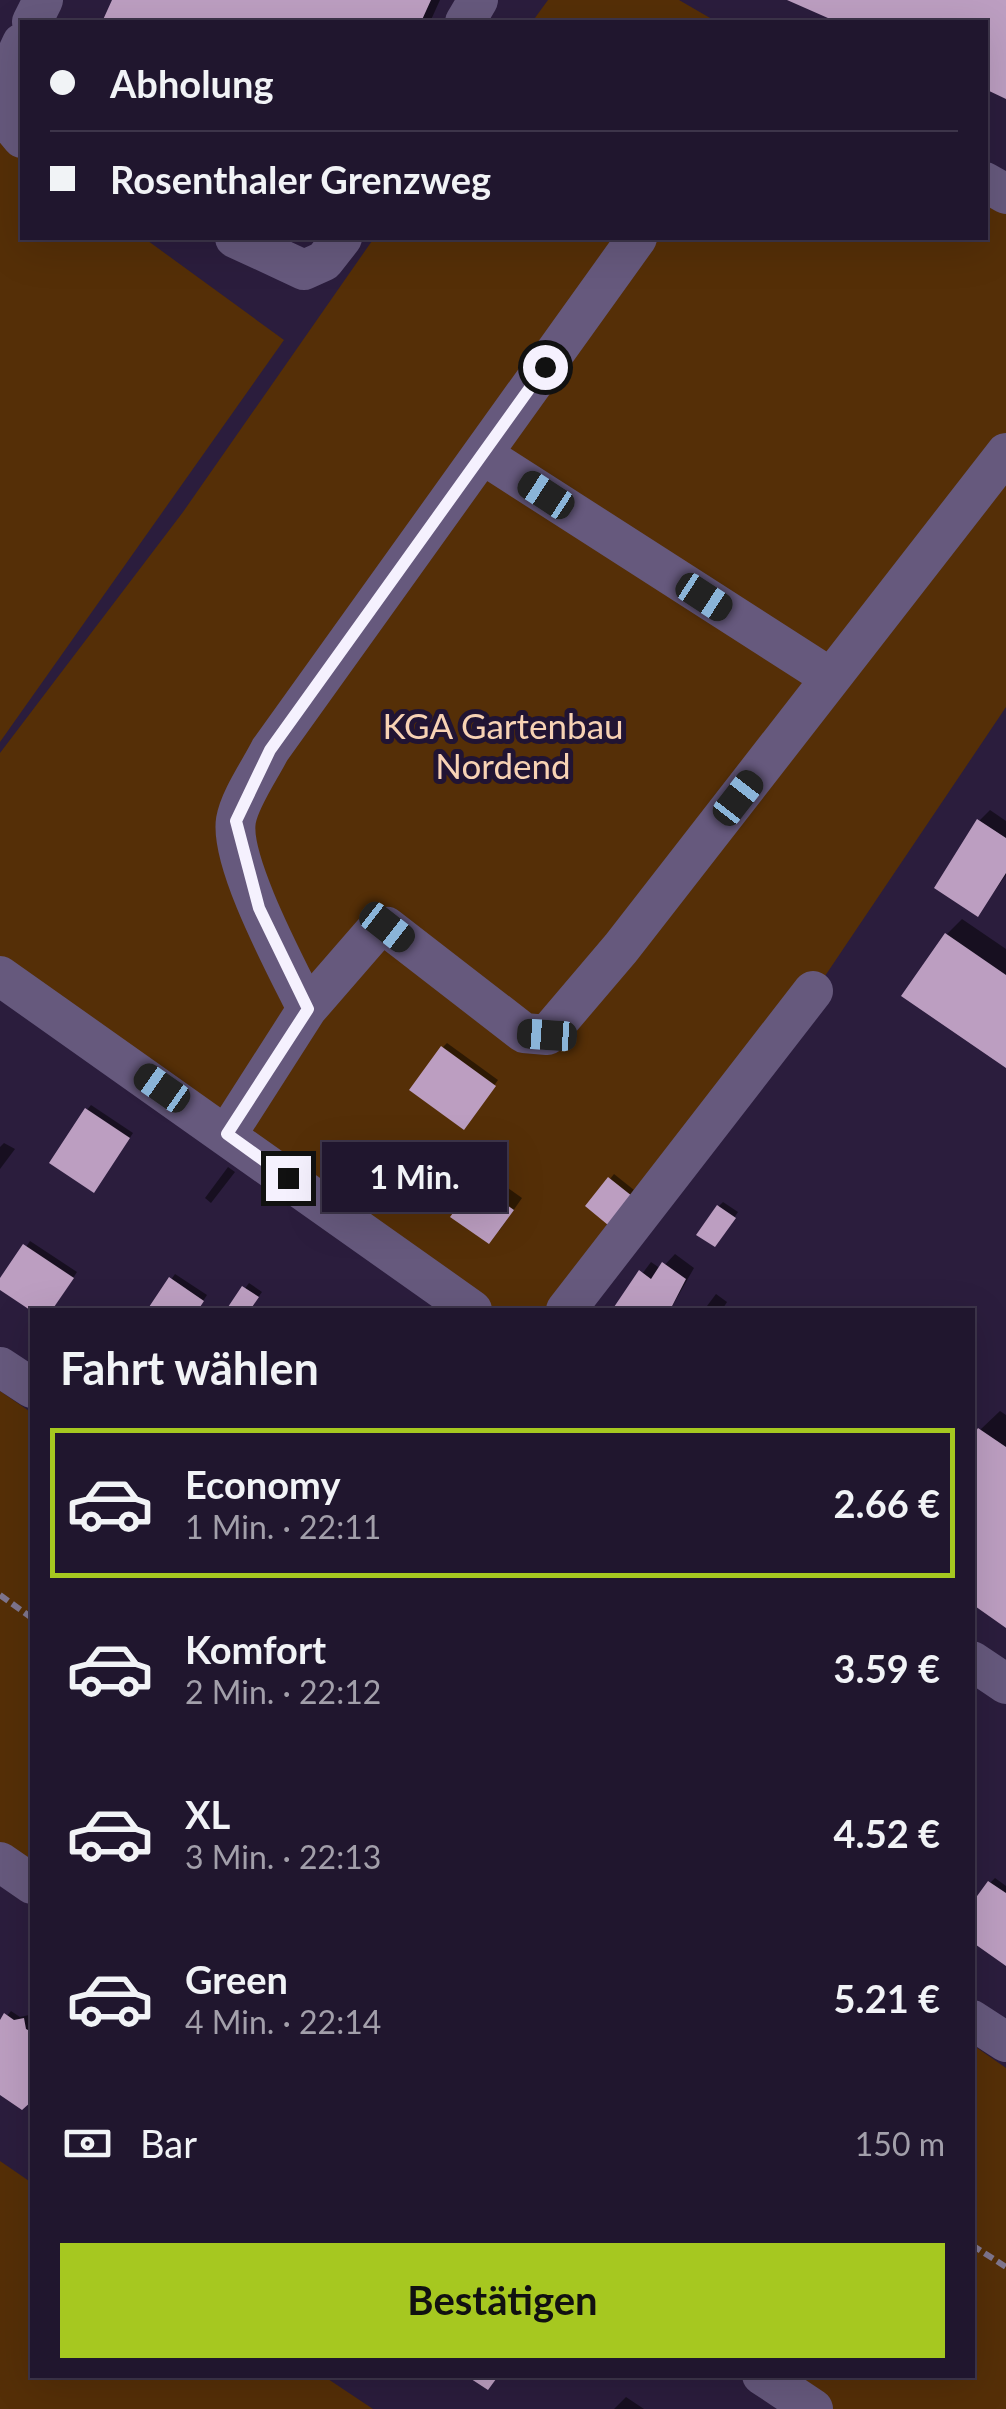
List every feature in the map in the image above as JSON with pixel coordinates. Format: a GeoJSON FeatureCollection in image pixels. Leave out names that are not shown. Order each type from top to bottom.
{"type":"FeatureCollection","features":[{"type":"Feature","properties":{"kind":"street"},"geometry":{"type":"LineString","coordinates":[[7,112],[20,52]]}},
{"type":"Feature","properties":{"kind":"street"},"geometry":{"type":"LineString","coordinates":[[238,240],[304,270],[324,260],[340,240]]}},
{"type":"Feature","properties":{"kind":"street"},"geometry":{"type":"LineString","coordinates":[[308,1009],[259,908],[236,821],[270,750],[637,240]]}},
{"type":"Feature","properties":{"kind":"street"},"geometry":{"type":"LineString","coordinates":[[482,454],[831,678]]}},
{"type":"Feature","properties":{"kind":"street"},"geometry":{"type":"LineString","coordinates":[[227,1134],[308,1009],[374,933],[387,927],[524,1033],[547,1035],[1006,454]]}},
{"type":"Feature","properties":{"kind":"street"},"geometry":{"type":"LineString","coordinates":[[0,976],[469,1308]]}},
{"type":"Feature","properties":{"kind":"street"},"geometry":{"type":"LineString","coordinates":[[568,1308],[813,992]]}},
{"type":"Feature","properties":{"kind":"street"},"geometry":{"type":"LineString","coordinates":[[0,1366],[30,1387]]}},
{"type":"Feature","properties":{"kind":"street"},"geometry":{"type":"LineString","coordinates":[[975,1662],[1006,1684]]}},
{"type":"Feature","properties":{"kind":"street"},"geometry":{"type":"LineString","coordinates":[[0,1862],[30,1883]]}},
{"type":"Feature","properties":{"kind":"street"},"geometry":{"type":"LineString","coordinates":[[975,2022],[1006,2042]]}},
{"type":"Feature","properties":{"kind":"street"},"geometry":{"type":"LineString","coordinates":[[766,2378],[812,2409]]}},
{"type":"Feature","properties":{"kind":"path"},"geometry":{"type":"LineString","coordinates":[[0,1596],[30,1617]]}},
{"type":"Feature","properties":{"kind":"path"},"geometry":{"type":"LineString","coordinates":[[975,2247],[1006,2267]]}},
{"type":"Feature","properties":{"kind":"green space"},"geometry":{"type":"Polygon","coordinates":[[[548,0],[679,0],[714,20],[533,20],[548,0]]]}},
{"type":"Feature","properties":{"kind":"green space"},"geometry":{"type":"Polygon","coordinates":[[[0,132],[20,147],[20,240],[147,240],[284,340],[0,742],[0,132]]]}},
{"type":"Feature","properties":{"kind":"green space","name":"KGA Gartenbau Nordend"},"geometry":{"type":"Polygon","coordinates":[[[988,182],[1006,192],[1006,707],[825,976],[557,1308],[491,1308],[0,961],[0,753],[183,512],[373,240],[988,240],[988,182]]]}},
{"type":"Feature","properties":{"kind":"green space"},"geometry":{"type":"Polygon","coordinates":[[[0,1391],[30,1412],[30,1883],[0,1862],[0,1391]]]}},
{"type":"Feature","properties":{"kind":"green space"},"geometry":{"type":"Polygon","coordinates":[[[975,2046],[1006,2068],[1006,2409],[813,2409],[766,2378],[975,2378],[975,2046]]]}},
{"type":"Feature","properties":{"kind":"green space"},"geometry":{"type":"Polygon","coordinates":[[[0,2161],[30,2182],[30,2378],[326,2378],[373,2409],[0,2409],[0,2161]]]}},
{"type":"Feature","properties":{"kind":"building"},"geometry":{"type":"Polygon","coordinates":[[[112,0],[431,0],[422,20],[103,20],[112,0]]]}},
{"type":"Feature","properties":{"kind":"building"},"geometry":{"type":"Polygon","coordinates":[[[787,0],[1006,0],[1006,99],[988,90],[988,20],[832,20],[787,0]]]}},
{"type":"Feature","properties":{"kind":"building"},"geometry":{"type":"Polygon","coordinates":[[[977,819],[1006,838],[1006,873],[978,917],[934,888],[977,819]]]}},
{"type":"Feature","properties":{"kind":"building"},"geometry":{"type":"Polygon","coordinates":[[[945,933],[1006,975],[1006,1068],[901,996],[945,933]]]}},
{"type":"Feature","properties":{"kind":"building"},"geometry":{"type":"Polygon","coordinates":[[[441,1046],[496,1086],[464,1130],[409,1090],[441,1046]]]}},
{"type":"Feature","properties":{"kind":"building"},"geometry":{"type":"Polygon","coordinates":[[[85,1108],[130,1138],[94,1193],[49,1163],[85,1108]]]}},
{"type":"Feature","properties":{"kind":"building"},"geometry":{"type":"Polygon","coordinates":[[[608,1177],[632,1196],[608,1225],[585,1206],[608,1177]]]}},
{"type":"Feature","properties":{"kind":"building"},"geometry":{"type":"Polygon","coordinates":[[[475,1183],[514,1210],[489,1244],[450,1217],[475,1183]]]}},
{"type":"Feature","properties":{"kind":"building"},"geometry":{"type":"Polygon","coordinates":[[[717,1205],[736,1218],[715,1247],[696,1235],[717,1205]]]}},
{"type":"Feature","properties":{"kind":"building"},"geometry":{"type":"Polygon","coordinates":[[[23,1244],[74,1278],[53,1308],[30,1310],[0,1290],[0,1278],[23,1244]]]}},
{"type":"Feature","properties":{"kind":"building"},"geometry":{"type":"Polygon","coordinates":[[[662,1262],[686,1279],[671,1308],[613,1308],[639,1270],[651,1279],[662,1262]]]}},
{"type":"Feature","properties":{"kind":"building"},"geometry":{"type":"Polygon","coordinates":[[[169,1277],[204,1301],[199,1308],[148,1308],[169,1277]]]}},
{"type":"Feature","properties":{"kind":"building"},"geometry":{"type":"Polygon","coordinates":[[[242,1286],[259,1297],[251,1308],[227,1308],[242,1286]]]}},
{"type":"Feature","properties":{"kind":"building"},"geometry":{"type":"Polygon","coordinates":[[[978,1428],[1006,1447],[1006,1628],[975,1606],[978,1428]]]}},
{"type":"Feature","properties":{"kind":"building"},"geometry":{"type":"Polygon","coordinates":[[[988,1881],[1006,1893],[1006,1966],[975,1944],[975,1899],[988,1881]]]}},
{"type":"Feature","properties":{"kind":"building"},"geometry":{"type":"Polygon","coordinates":[[[4,2013],[14,2020],[24,2018],[30,2031],[30,2103],[22,2110],[0,2095],[0,2020],[4,2013]]]}},
{"type":"Feature","properties":{"kind":"building"},"geometry":{"type":"Polygon","coordinates":[[[470,2378],[497,2378],[488,2390],[470,2378]]]}},
{"type":"Feature","properties":{"kind":"route"},"geometry":{"type":"LineString","coordinates":[[288,1178],[227,1134],[308,1009],[259,908],[241,855],[236,821],[270,750],[545,367]]}}]}
